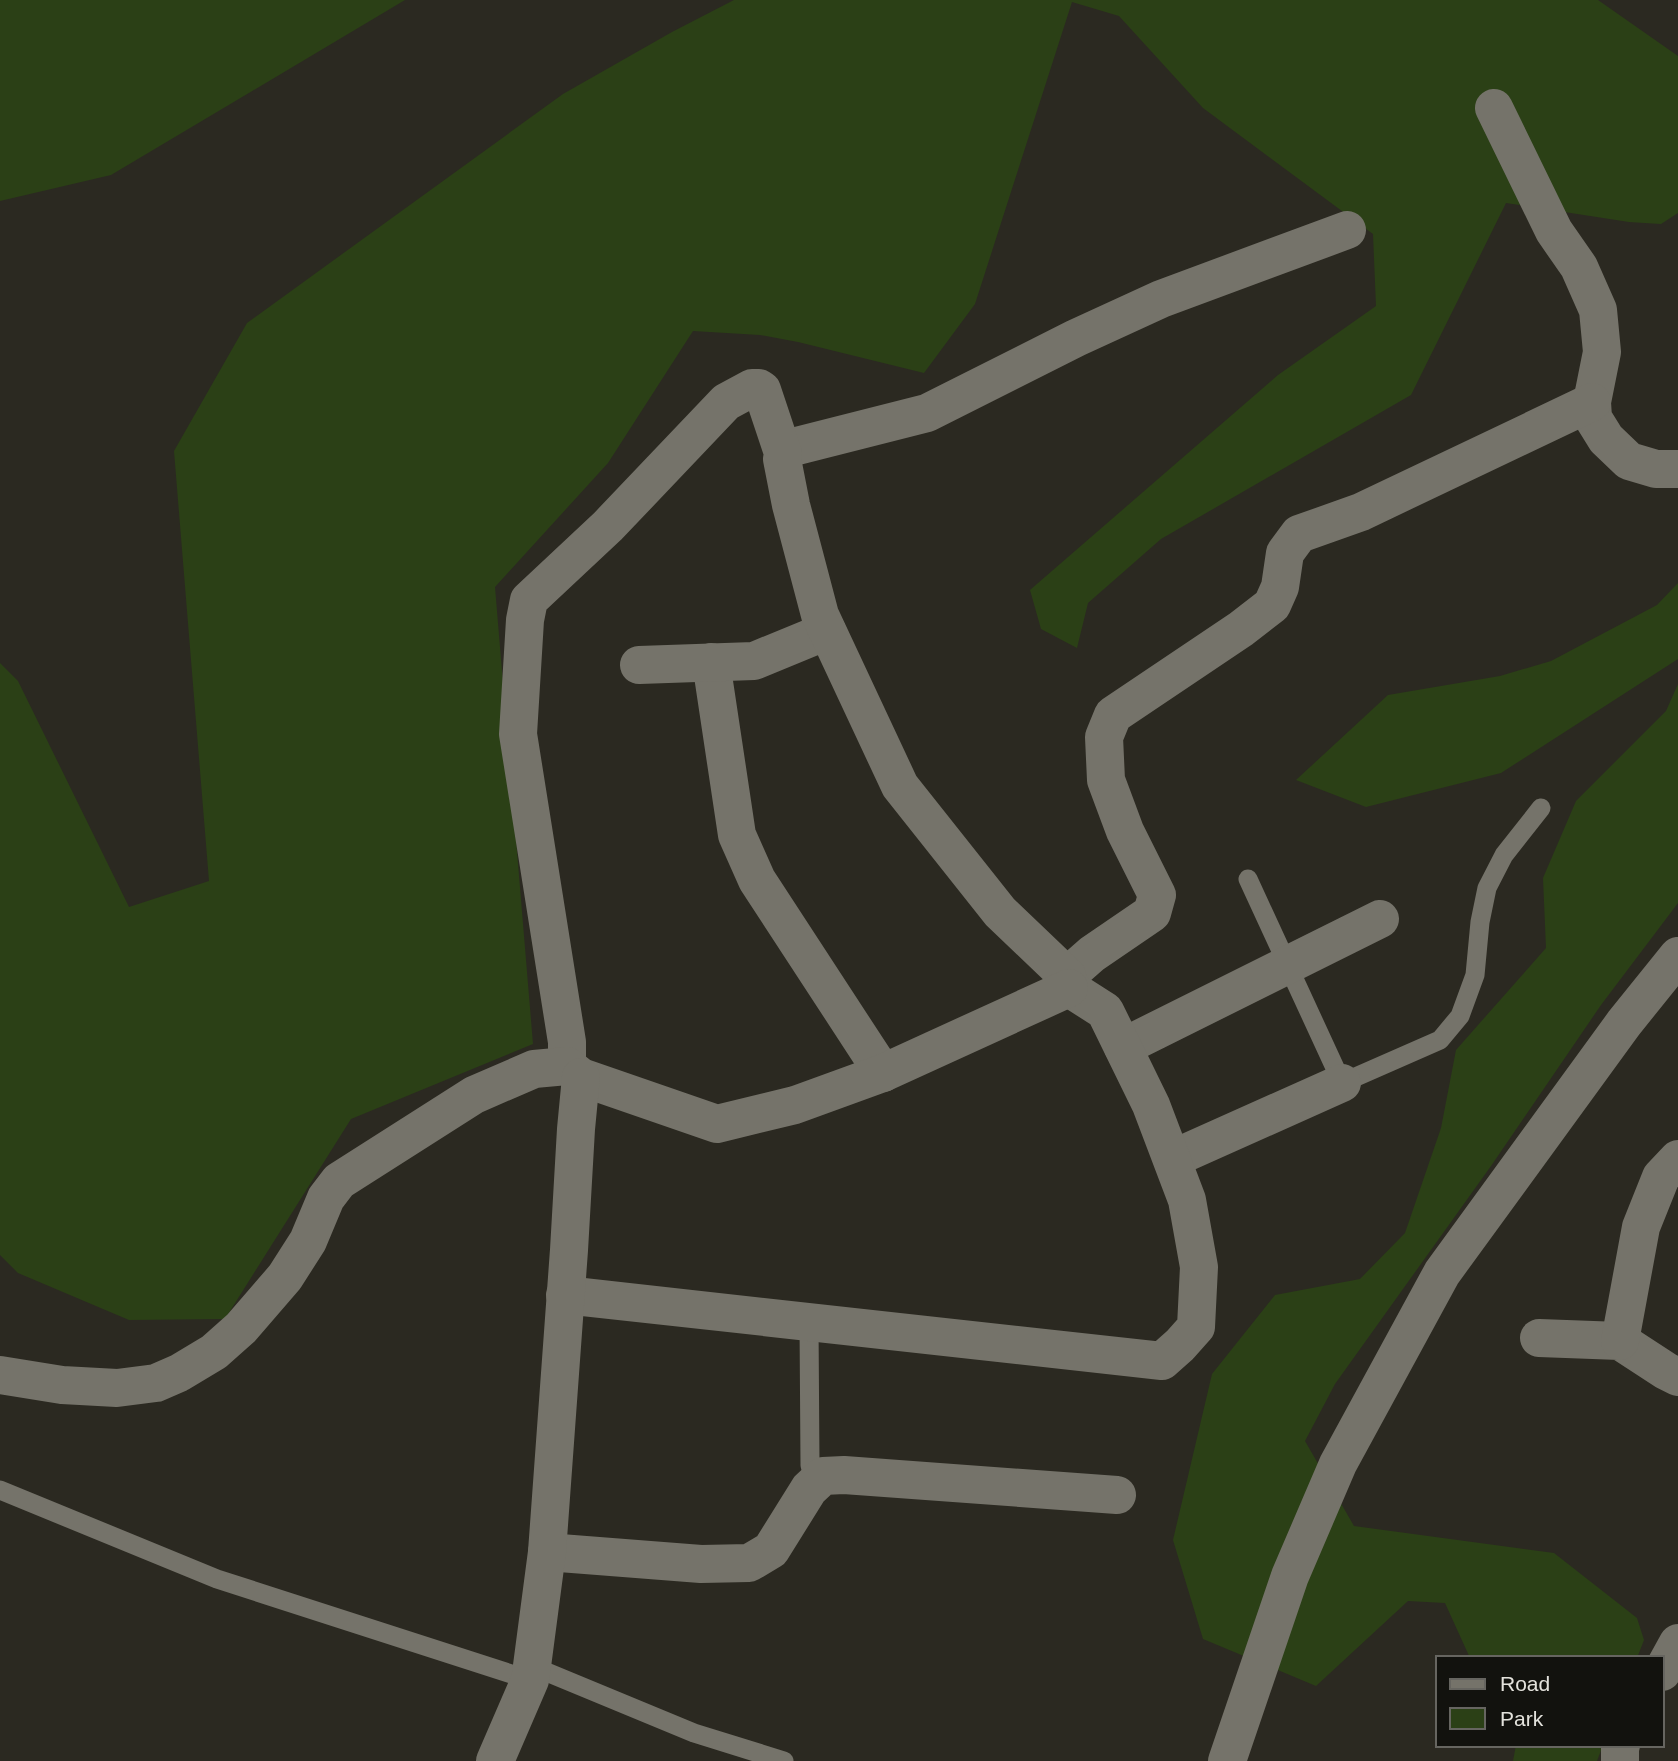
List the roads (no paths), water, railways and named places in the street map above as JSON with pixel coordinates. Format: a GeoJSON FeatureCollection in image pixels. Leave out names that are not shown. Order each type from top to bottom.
{"type":"FeatureCollection","features":[{"type":"Feature","properties":{"kind":"street"},"geometry":{"type":"LineString","coordinates":[[1494,108],[1554,231],[1579,267],[1598,310],[1602,352],[1592,402],[1593,418],[1606,439],[1629,461],[1656,469],[1678,469]]}},
{"type":"Feature","properties":{"kind":"street"},"geometry":{"type":"LineString","coordinates":[[783,453],[793,447],[927,413],[1076,338],[1161,299],[1348,230]]}},
{"type":"Feature","properties":{"kind":"street"},"geometry":{"type":"LineString","coordinates":[[495,1761],[531,1673],[547,1552],[576,1129],[574,1072],[517,734],[524,620],[529,600],[608,526],[726,402],[752,388],[759,388],[762,390],[783,453],[792,505],[820,615],[900,786],[1000,912],[1068,982],[1105,1011],[1151,1105],[1187,1199],[1199,1267],[1196,1327],[1162,1361],[565,1295]]}},
{"type":"Feature","properties":{"kind":"street"},"geometry":{"type":"LineString","coordinates":[[0,1375],[62,1385],[117,1388],[156,1383],[179,1373],[214,1352],[241,1328],[285,1277],[308,1241],[326,1198],[339,1181],[474,1095],[534,1069],[574,1072],[717,1124],[795,1105],[883,1073],[1068,982],[1092,954],[1152,913],[1157,895],[1125,831],[1105,780],[1104,737],[1113,715],[1272,606],[1280,587],[1285,553],[1299,534],[1361,512],[1592,402]]}},
{"type":"Feature","properties":{"kind":"street"},"geometry":{"type":"LineString","coordinates":[[639,666],[754,661],[827,631]]}},
{"type":"Feature","properties":{"kind":"street"},"geometry":{"type":"LineString","coordinates":[[711,662],[737,835],[757,880],[883,1073]]}},
{"type":"Feature","properties":{"kind":"street"},"geometry":{"type":"LineString","coordinates":[[1123,1047],[1380,919]]}},
{"type":"Feature","properties":{"kind":"street"},"geometry":{"type":"LineString","coordinates":[[1227,1761],[1290,1576],[1338,1464],[1442,1273],[1624,1023],[1678,956]]}},
{"type":"Feature","properties":{"kind":"street"},"geometry":{"type":"LineString","coordinates":[[1172,1159],[1342,1083]]}},
{"type":"Feature","properties":{"kind":"street"},"geometry":{"type":"LineString","coordinates":[[1620,1340],[1641,1227],[1661,1177],[1678,1159]]}},
{"type":"Feature","properties":{"kind":"street"},"geometry":{"type":"LineString","coordinates":[[1539,1338],[1620,1340],[1678,1377]]}},
{"type":"Feature","properties":{"kind":"street"},"geometry":{"type":"LineString","coordinates":[[547,1552],[701,1564],[749,1563],[771,1550],[809,1489],[823,1476],[844,1475],[1116,1495]]}},
{"type":"Feature","properties":{"kind":"street"},"geometry":{"type":"LineString","coordinates":[[1664,1668],[1678,1643]]}},
{"type":"Feature","properties":{"kind":"lane"},"geometry":{"type":"LineString","coordinates":[[1248,879],[1342,1083],[1440,1040],[1460,1016],[1475,975],[1480,922],[1487,888],[1504,855],[1541,808]]}},
{"type":"Feature","properties":{"kind":"lane"},"geometry":{"type":"LineString","coordinates":[[809,1322],[810,1465],[815,1484]]}},
{"type":"Feature","properties":{"kind":"lane"},"geometry":{"type":"LineString","coordinates":[[0,1490],[217,1579],[531,1673],[694,1733],[784,1761]]}}]}
